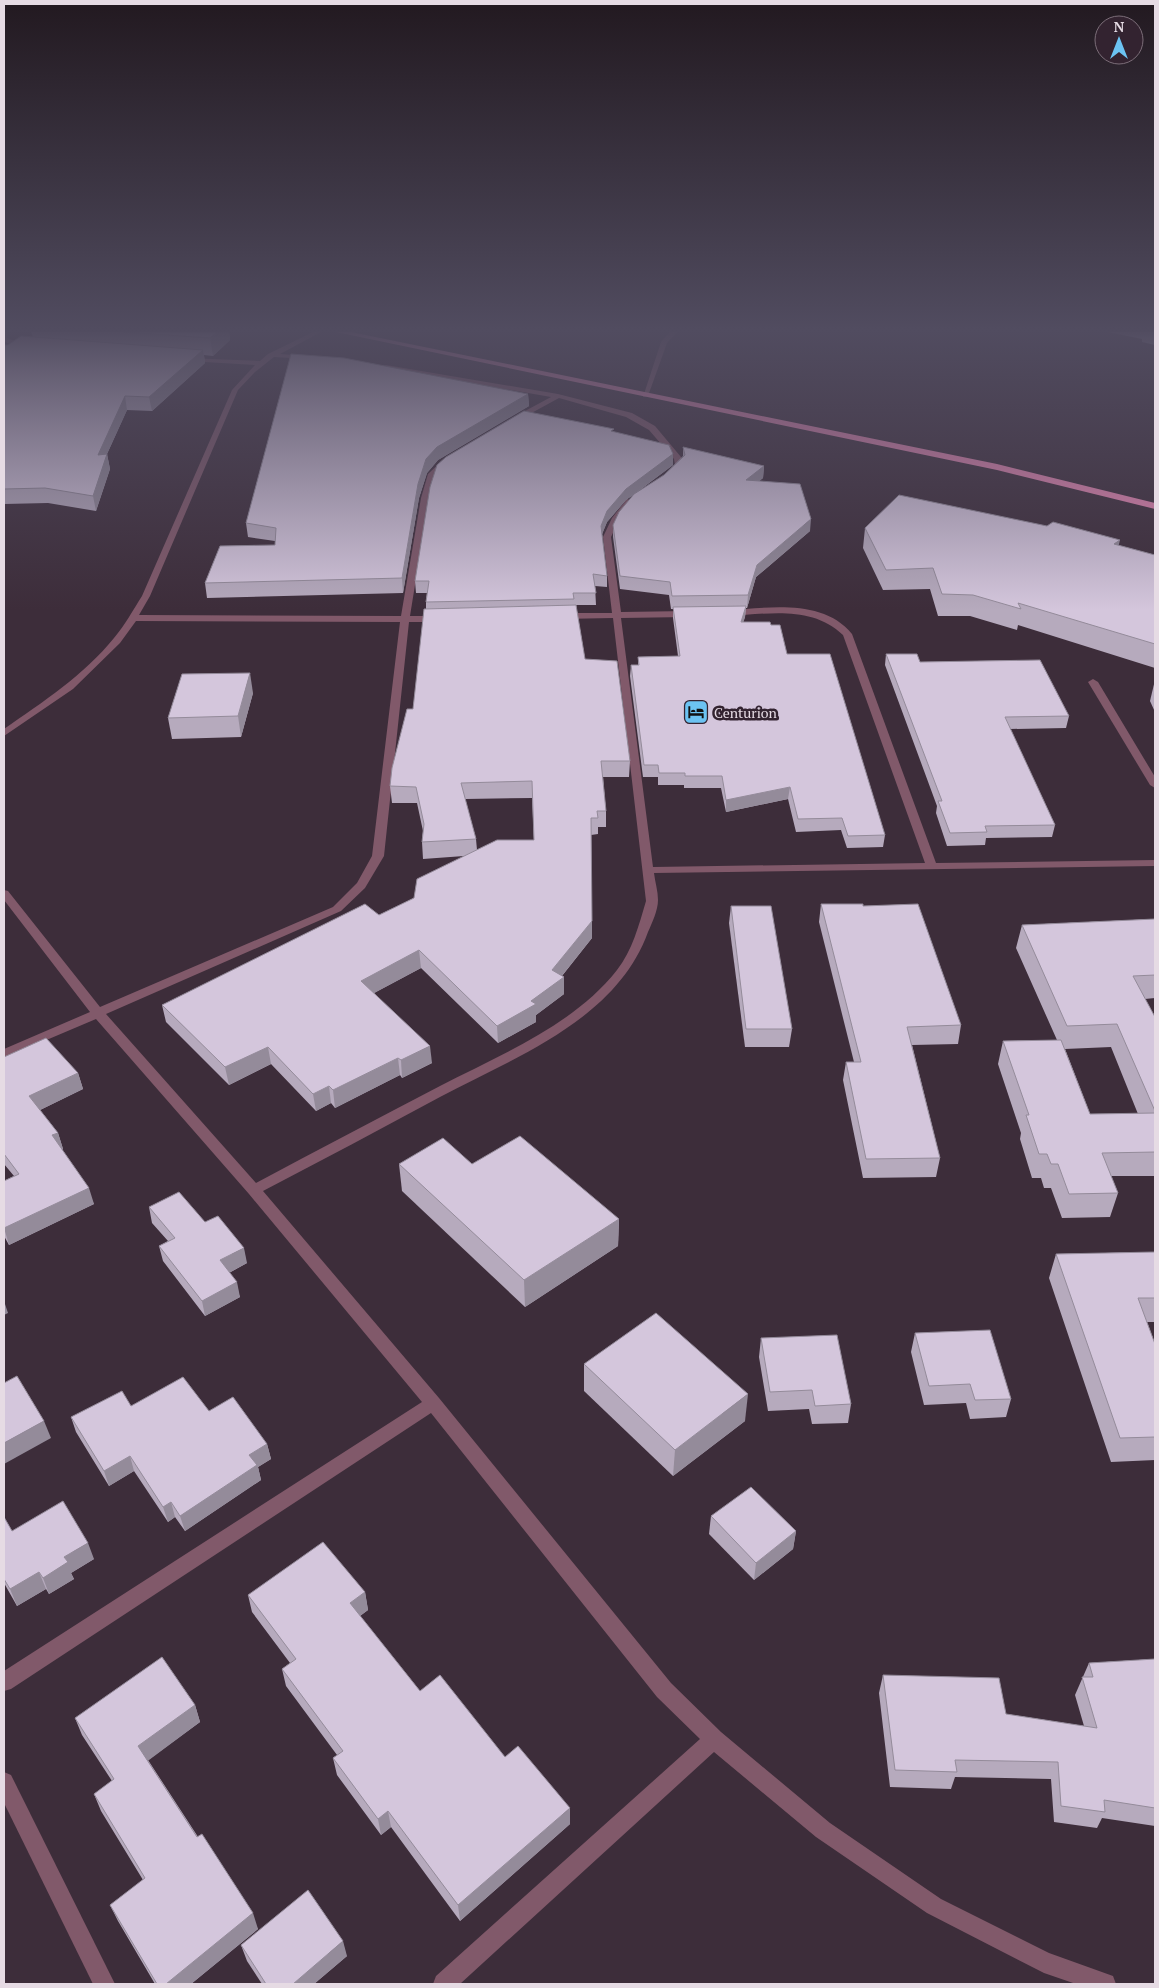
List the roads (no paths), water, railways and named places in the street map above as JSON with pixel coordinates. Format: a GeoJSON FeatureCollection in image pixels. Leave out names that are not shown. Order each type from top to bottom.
{"type":"FeatureCollection","features":[{"type":"Feature","properties":{"kind":"highway"},"geometry":{"type":"LineString","coordinates":[[788,425],[997,467],[1155,506]]}},
{"type":"Feature","properties":{"kind":"street"},"geometry":{"type":"LineString","coordinates":[[4,733],[70,687],[110,648],[133,618],[152,582],[219,425]]}},
{"type":"Feature","properties":{"kind":"street"},"geometry":{"type":"LineString","coordinates":[[648,425],[678,459],[679,465],[667,477]]}},
{"type":"Feature","properties":{"kind":"street"},"geometry":{"type":"LineString","coordinates":[[4,1054],[337,909],[358,892],[371,874],[378,856],[405,619],[425,498],[432,474],[442,464],[455,456]]}},
{"type":"Feature","properties":{"kind":"street"},"geometry":{"type":"LineString","coordinates":[[254,1190],[540,1039],[597,997],[620,974],[636,950],[646,925],[652,901],[607,537],[611,524],[618,513],[638,496]]}},
{"type":"Feature","properties":{"kind":"street"},"geometry":{"type":"LineString","coordinates":[[550,616],[695,613]]}},
{"type":"Feature","properties":{"kind":"street"},"geometry":{"type":"LineString","coordinates":[[714,613],[809,613],[827,618],[840,625],[847,634],[932,866]]}},
{"type":"Feature","properties":{"kind":"street"},"geometry":{"type":"LineString","coordinates":[[133,618],[444,618]]}},
{"type":"Feature","properties":{"kind":"street"},"geometry":{"type":"LineString","coordinates":[[1093,682],[1155,785]]}},
{"type":"Feature","properties":{"kind":"street"},"geometry":{"type":"LineString","coordinates":[[649,870],[1155,863]]}},
{"type":"Feature","properties":{"kind":"street"},"geometry":{"type":"LineString","coordinates":[[4,893],[98,1013],[254,1190],[433,1403],[664,1690],[714,1739],[823,1830],[934,1906],[1044,1962],[1105,1984]]}},
{"type":"Feature","properties":{"kind":"street"},"geometry":{"type":"LineString","coordinates":[[4,1682],[433,1403]]}},
{"type":"Feature","properties":{"kind":"street"},"geometry":{"type":"LineString","coordinates":[[444,1984],[714,1739]]}},
{"type":"Feature","properties":{"kind":"street"},"geometry":{"type":"LineString","coordinates":[[4,1782],[104,1984]]}},
{"type":"Feature","properties":{"kind":"place","name":"Centurion"},"geometry":{"type":"Point","coordinates":[696,712]}}]}
